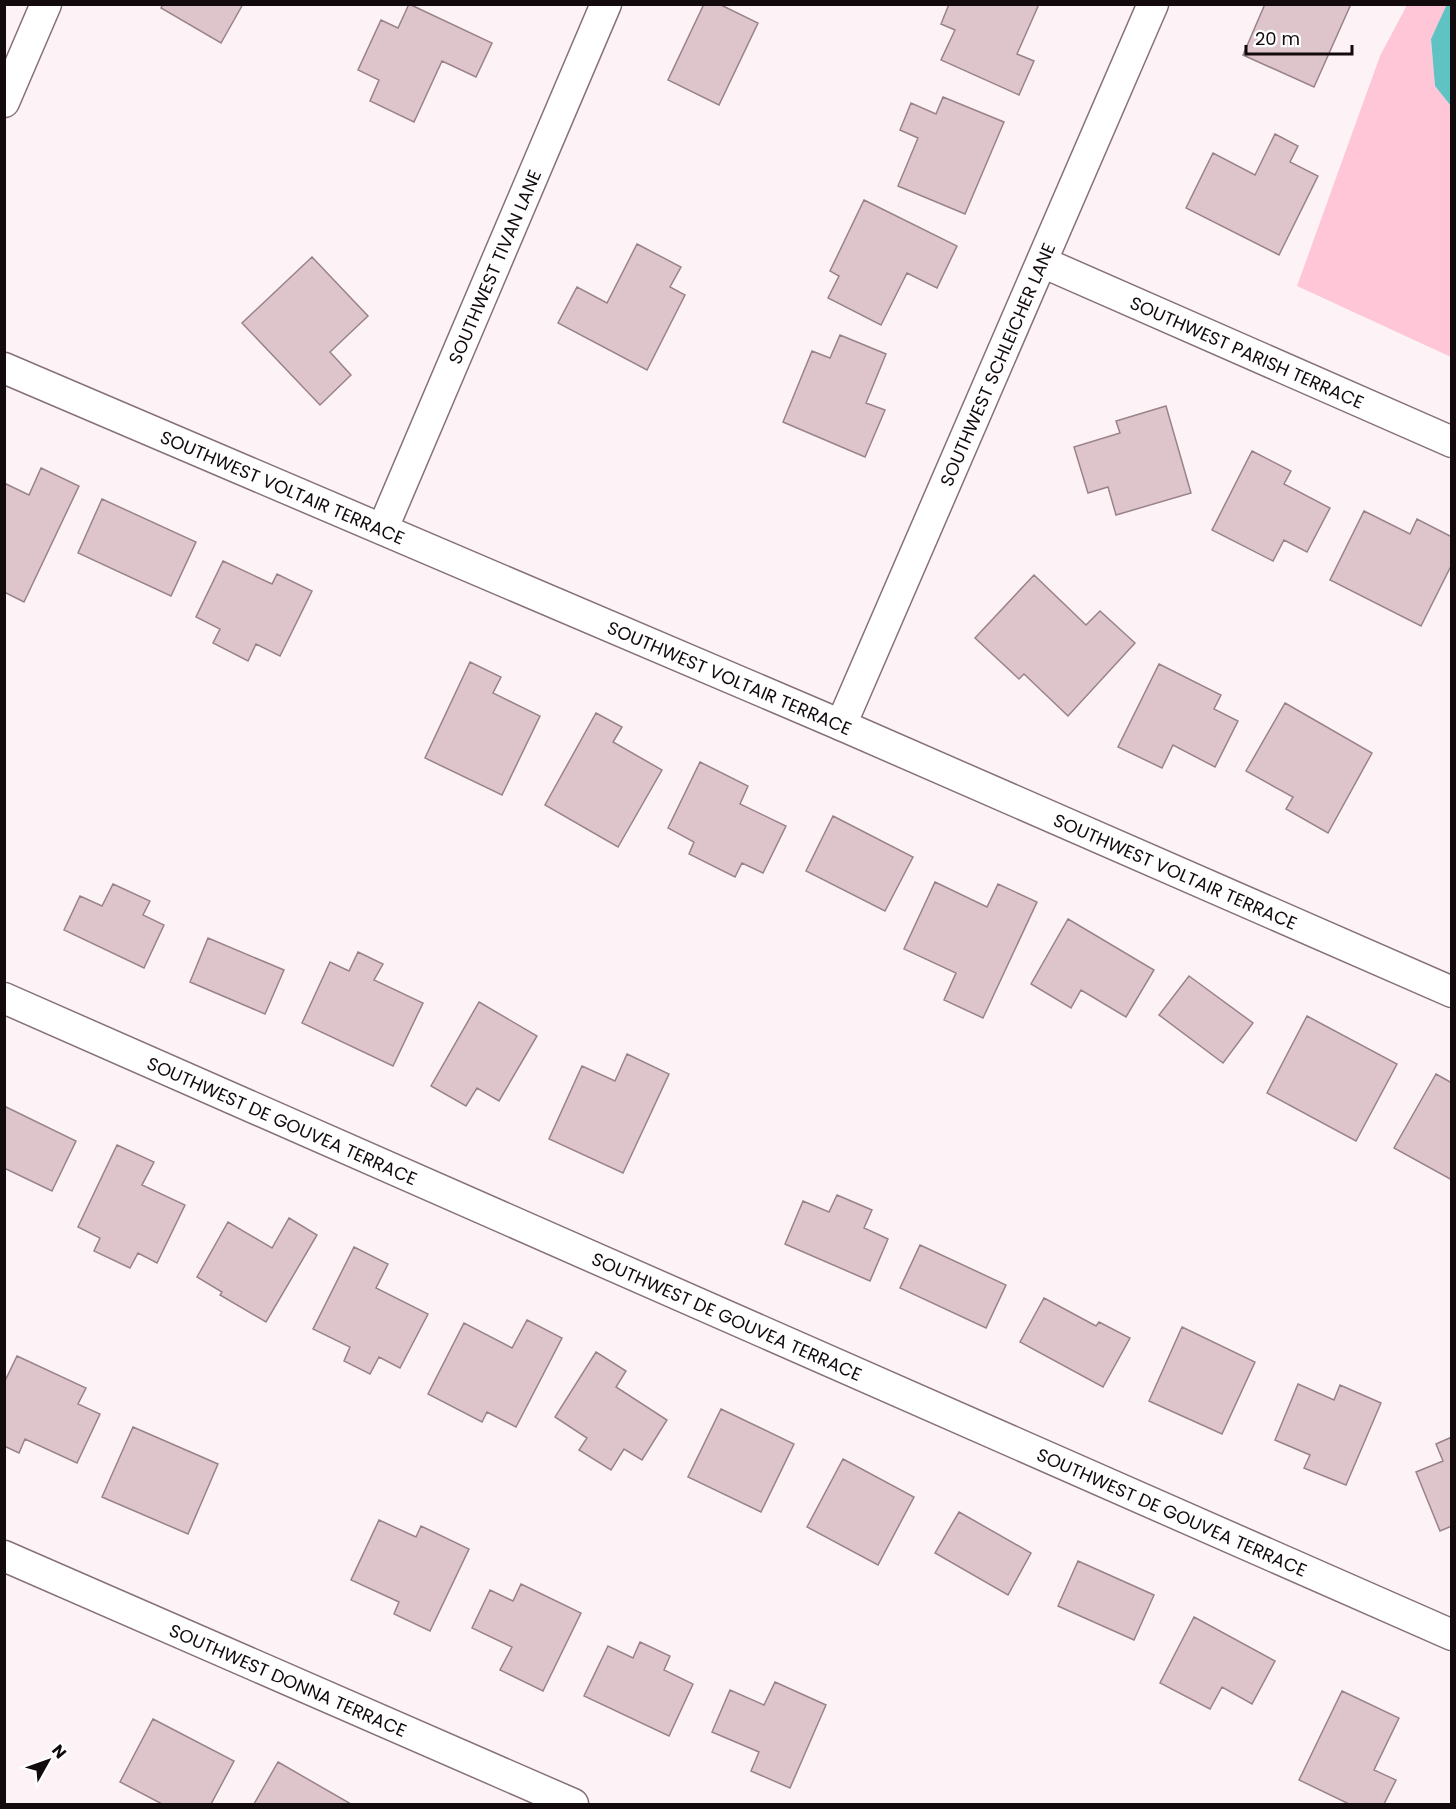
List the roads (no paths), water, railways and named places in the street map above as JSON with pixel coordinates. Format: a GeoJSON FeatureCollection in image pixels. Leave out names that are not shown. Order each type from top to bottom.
{"type":"FeatureCollection","features":[{"type":"Feature","properties":{"kind":"street"},"geometry":{"type":"LineString","coordinates":[[4,102],[46,4]]}},
{"type":"Feature","properties":{"kind":"street","name":"SOUTHWEST TIVAN LANE"},"geometry":{"type":"LineString","coordinates":[[383,528],[606,4]]}},
{"type":"Feature","properties":{"kind":"street","name":"SOUTHWEST SCHLEICHER LANE"},"geometry":{"type":"LineString","coordinates":[[841,725],[1153,4]]}},
{"type":"Feature","properties":{"kind":"street","name":"SOUTHWEST PARISH TERRACE"},"geometry":{"type":"LineString","coordinates":[[1042,262],[1452,442]]}},
{"type":"Feature","properties":{"kind":"street","name":"SOUTHWEST VOLTAIR TERRACE"},"geometry":{"type":"LineString","coordinates":[[4,368],[841,725],[1452,992]]}},
{"type":"Feature","properties":{"kind":"street","name":"SOUTHWEST DE GOUVEA TERRACE"},"geometry":{"type":"LineString","coordinates":[[4,998],[1452,1635]]}},
{"type":"Feature","properties":{"kind":"street","name":"SOUTHWEST DONNA TERRACE"},"geometry":{"type":"LineString","coordinates":[[4,1556],[573,1804]]}},
{"type":"Feature","properties":{"kind":"water"},"geometry":{"type":"Polygon","coordinates":[[[1447,4],[1452,5],[1451,106],[1435,86],[1431,39],[1447,4]]]}}]}
